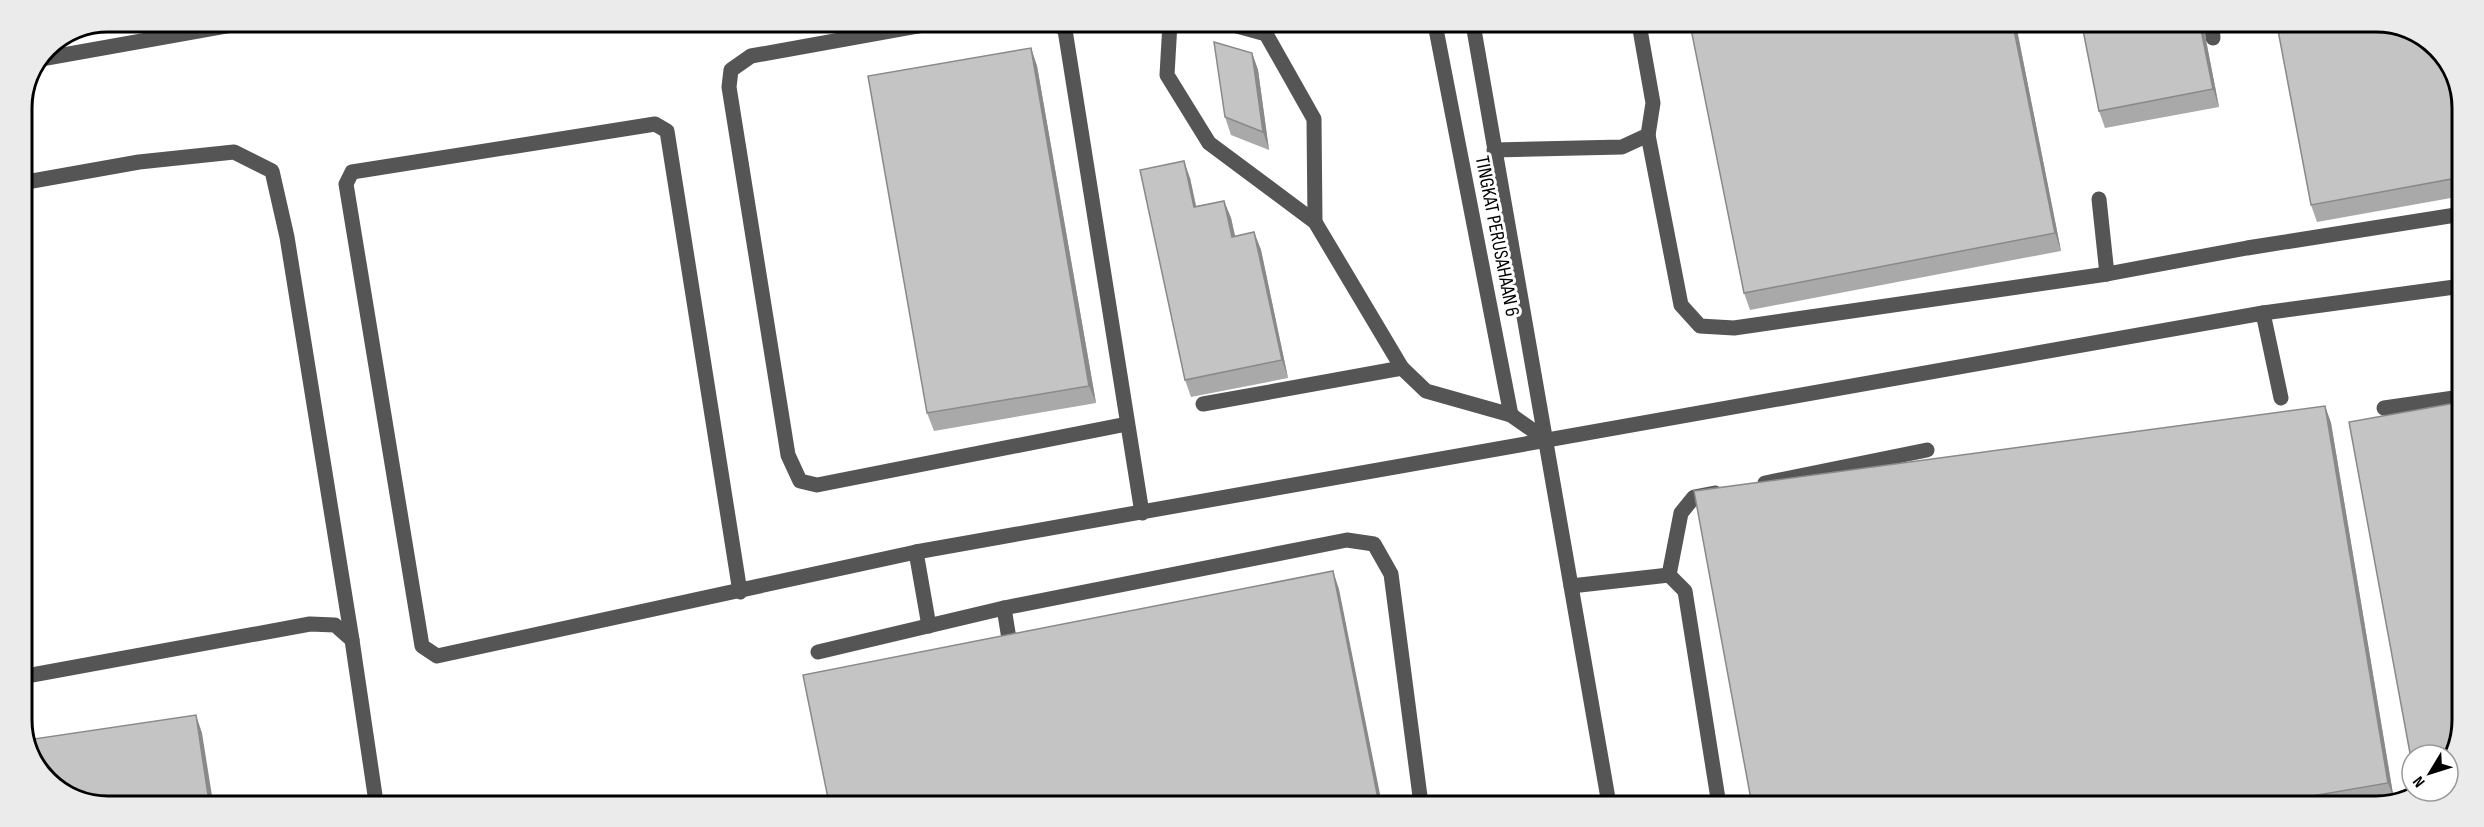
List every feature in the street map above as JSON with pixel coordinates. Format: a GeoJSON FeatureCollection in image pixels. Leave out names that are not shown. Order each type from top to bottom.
{"type":"FeatureCollection","features":[{"type":"Feature","properties":{"kind":"street"},"geometry":{"type":"LineString","coordinates":[[50,58],[194,32]]}},
{"type":"Feature","properties":{"kind":"street"},"geometry":{"type":"LineString","coordinates":[[884,32],[751,56],[731,70],[729,87],[787,443],[800,481],[817,485],[1127,424]]}},
{"type":"Feature","properties":{"kind":"street"},"geometry":{"type":"LineString","coordinates":[[1065,32],[1142,513]]}},
{"type":"Feature","properties":{"kind":"street"},"geometry":{"type":"LineString","coordinates":[[1169,32],[1167,75],[1209,143],[1315,222],[1402,368],[1426,391],[1511,416],[1545,439]]}},
{"type":"Feature","properties":{"kind":"street"},"geometry":{"type":"LineString","coordinates":[[1259,32],[1266,34],[1314,119],[1315,222]]}},
{"type":"Feature","properties":{"kind":"street","name":"TINGKAT PERUSAHAAN 6"},"geometry":{"type":"LineString","coordinates":[[1437,32],[1511,416]]}},
{"type":"Feature","properties":{"kind":"street","name":"TINGKAT PERUSAHAAN 6"},"geometry":{"type":"LineString","coordinates":[[1474,32],[1608,796]]}},
{"type":"Feature","properties":{"kind":"street"},"geometry":{"type":"LineString","coordinates":[[1640,32],[1653,103],[1648,135],[1681,304],[1700,326],[1734,328],[2107,274],[2247,248],[2452,216]]}},
{"type":"Feature","properties":{"kind":"street"},"geometry":{"type":"LineString","coordinates":[[740,592],[667,131],[655,124],[352,172],[346,184],[422,646],[437,656],[740,592],[916,552],[1545,439],[2264,314],[2452,287]]}},
{"type":"Feature","properties":{"kind":"street"},"geometry":{"type":"LineString","coordinates":[[1494,150],[1622,147],[1648,135]]}},
{"type":"Feature","properties":{"kind":"street"},"geometry":{"type":"LineString","coordinates":[[31,181],[140,162],[234,152],[272,171],[287,237],[375,796]]}},
{"type":"Feature","properties":{"kind":"street"},"geometry":{"type":"LineString","coordinates":[[2099,199],[2107,274]]}},
{"type":"Feature","properties":{"kind":"street"},"geometry":{"type":"LineString","coordinates":[[2264,314],[2281,398]]}},
{"type":"Feature","properties":{"kind":"street"},"geometry":{"type":"LineString","coordinates":[[1203,404],[1402,368]]}},
{"type":"Feature","properties":{"kind":"street"},"geometry":{"type":"LineString","coordinates":[[2384,408],[2452,398]]}},
{"type":"Feature","properties":{"kind":"street"},"geometry":{"type":"LineString","coordinates":[[1752,485],[1926,450]]}},
{"type":"Feature","properties":{"kind":"street"},"geometry":{"type":"LineString","coordinates":[[1669,575],[1681,513],[1694,497],[1729,490]]}},
{"type":"Feature","properties":{"kind":"street"},"geometry":{"type":"LineString","coordinates":[[818,652],[1004,608],[1347,540],[1374,544],[1392,574],[1420,796]]}},
{"type":"Feature","properties":{"kind":"street"},"geometry":{"type":"LineString","coordinates":[[916,552],[929,626]]}},
{"type":"Feature","properties":{"kind":"street"},"geometry":{"type":"LineString","coordinates":[[1571,586],[1669,575]]}},
{"type":"Feature","properties":{"kind":"street"},"geometry":{"type":"LineString","coordinates":[[1669,575],[1685,591],[1718,796]]}},
{"type":"Feature","properties":{"kind":"street"},"geometry":{"type":"LineString","coordinates":[[1004,608],[1010,645]]}},
{"type":"Feature","properties":{"kind":"street"},"geometry":{"type":"LineString","coordinates":[[32,675],[310,624],[335,625],[352,640]]}},
{"type":"Feature","properties":{"kind":"building"},"geometry":{"type":"Polygon","coordinates":[[[1692,32],[2014,32],[2055,233],[1744,293],[1692,32]]]}},
{"type":"Feature","properties":{"kind":"building"},"geometry":{"type":"Polygon","coordinates":[[[2083,32],[2201,32],[2213,89],[2099,111],[2083,32]]]}},
{"type":"Feature","properties":{"kind":"building"},"geometry":{"type":"Polygon","coordinates":[[[2278,32],[2386,32],[2419,44],[2437,61],[2450,88],[2452,179],[2311,205],[2278,32]]]}},
{"type":"Feature","properties":{"kind":"building"},"geometry":{"type":"Polygon","coordinates":[[[1214,42],[1252,53],[1263,132],[1225,117],[1214,42]]]}},
{"type":"Feature","properties":{"kind":"building"},"geometry":{"type":"Polygon","coordinates":[[[1031,48],[1089,386],[927,413],[868,76],[1031,48]]]}},
{"type":"Feature","properties":{"kind":"building"},"geometry":{"type":"Polygon","coordinates":[[[1184,161],[1194,207],[1224,201],[1232,237],[1254,232],[1282,360],[1185,380],[1140,170],[1184,161]]]}},
{"type":"Feature","properties":{"kind":"building"},"geometry":{"type":"Polygon","coordinates":[[[2452,404],[2452,729],[2449,743],[2408,743],[2349,422],[2452,404]]]}},
{"type":"Feature","properties":{"kind":"building"},"geometry":{"type":"Polygon","coordinates":[[[2325,406],[2388,783],[2312,796],[1750,796],[1694,491],[2325,406]]]}},
{"type":"Feature","properties":{"kind":"building"},"geometry":{"type":"Polygon","coordinates":[[[1333,571],[1377,796],[828,796],[803,675],[1333,571]]]}},
{"type":"Feature","properties":{"kind":"building"},"geometry":{"type":"Polygon","coordinates":[[[196,715],[208,796],[108,796],[88,793],[65,783],[47,766],[39,753],[34,739],[196,715]]]}}]}
